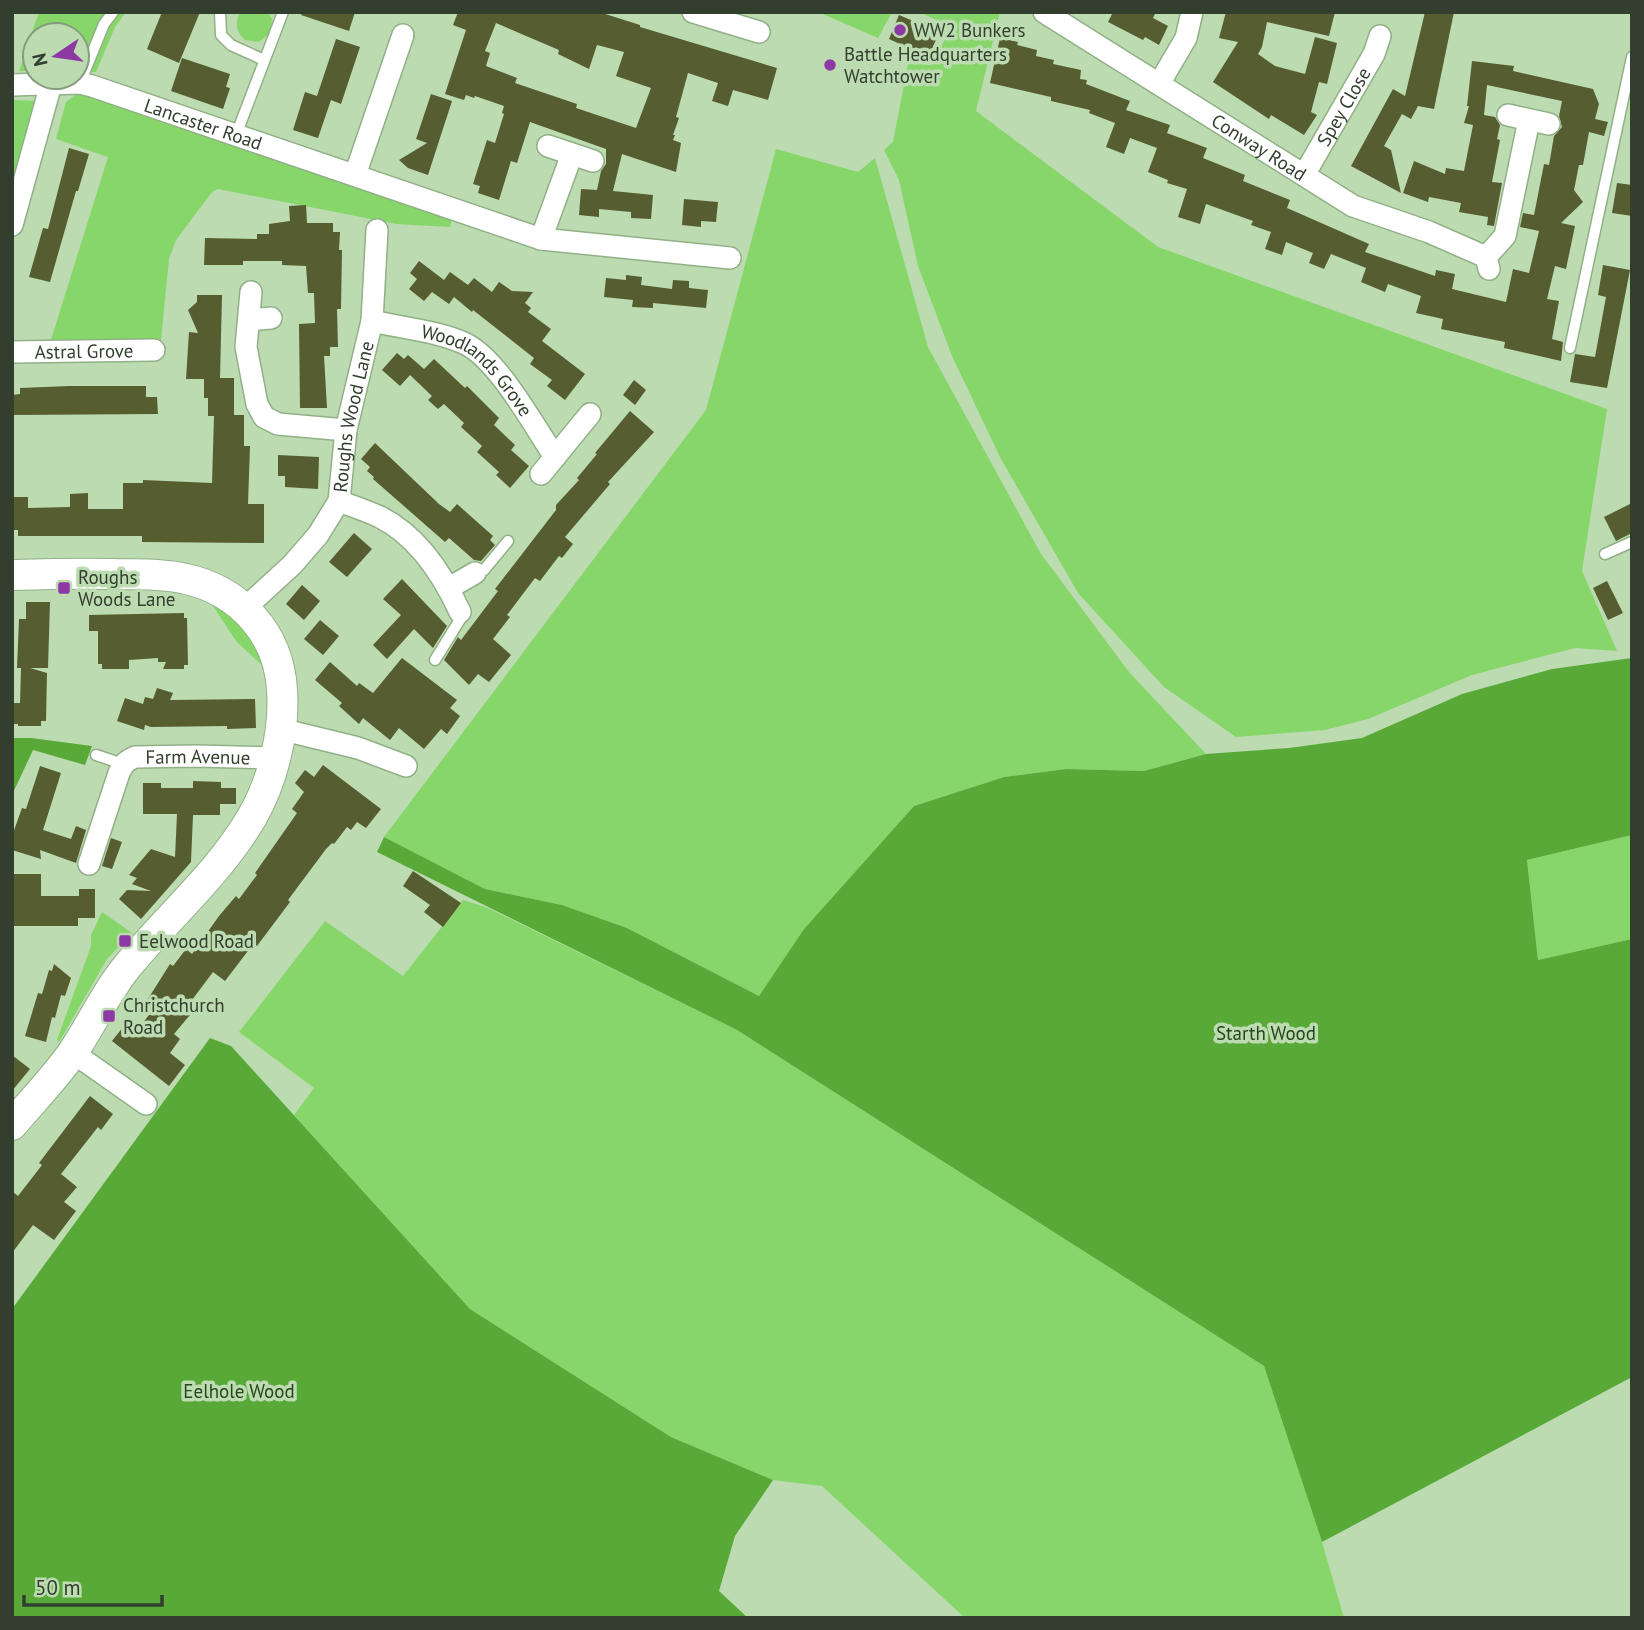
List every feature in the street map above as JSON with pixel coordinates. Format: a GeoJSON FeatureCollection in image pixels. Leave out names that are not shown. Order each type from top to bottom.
{"type":"FeatureCollection","features":[{"type":"Feature","properties":{"kind":"street","name":"Conway Road"},"geometry":{"type":"LineString","coordinates":[[1044,12],[1353,206],[1429,232],[1487,263],[1505,236],[1529,120]]}},
{"type":"Feature","properties":{"kind":"street"},"geometry":{"type":"LineString","coordinates":[[1159,84],[1186,38],[1192,12]]}},
{"type":"Feature","properties":{"kind":"street"},"geometry":{"type":"LineString","coordinates":[[697,13],[759,32]]}},
{"type":"Feature","properties":{"kind":"street"},"geometry":{"type":"LineString","coordinates":[[355,175],[403,35]]}},
{"type":"Feature","properties":{"kind":"street","name":"Spey Close"},"geometry":{"type":"LineString","coordinates":[[1304,175],[1374,54],[1380,36]]}},
{"type":"Feature","properties":{"kind":"street","name":"Lancaster Road"},"geometry":{"type":"LineString","coordinates":[[91,87],[541,239],[730,258]]}},
{"type":"Feature","properties":{"kind":"street"},"geometry":{"type":"LineString","coordinates":[[12,225],[49,91]]}},
{"type":"Feature","properties":{"kind":"street"},"geometry":{"type":"LineString","coordinates":[[548,146],[593,161]]}},
{"type":"Feature","properties":{"kind":"street"},"geometry":{"type":"LineString","coordinates":[[541,239],[572,154]]}},
{"type":"Feature","properties":{"kind":"street","name":"Roughs Wood Lane"},"geometry":{"type":"LineString","coordinates":[[245,608],[292,565],[318,535],[339,501],[346,430],[372,321],[377,230]]}},
{"type":"Feature","properties":{"kind":"street"},"geometry":{"type":"LineString","coordinates":[[251,292],[246,347],[257,404],[264,418],[278,424],[346,430]]}},
{"type":"Feature","properties":{"kind":"street"},"geometry":{"type":"LineString","coordinates":[[248,320],[271,318]]}},
{"type":"Feature","properties":{"kind":"street","name":"Woodlands Grove"},"geometry":{"type":"LineString","coordinates":[[372,321],[452,338],[469,346],[498,373],[555,457]]}},
{"type":"Feature","properties":{"kind":"street","name":"Astral Grove"},"geometry":{"type":"LineString","coordinates":[[12,352],[154,350]]}},
{"type":"Feature","properties":{"kind":"street"},"geometry":{"type":"LineString","coordinates":[[541,474],[590,414]]}},
{"type":"Feature","properties":{"kind":"street"},"geometry":{"type":"LineString","coordinates":[[339,501],[381,518],[401,530],[418,546],[449,588],[460,612]]}},
{"type":"Feature","properties":{"kind":"street"},"geometry":{"type":"LineString","coordinates":[[449,588],[475,573]]}},
{"type":"Feature","properties":{"kind":"street"},"geometry":{"type":"LineString","coordinates":[[12,575],[167,575],[206,584],[228,595],[258,622],[278,660],[283,704],[275,758],[253,816],[230,849],[129,964],[72,1052],[12,1125]]}},
{"type":"Feature","properties":{"kind":"street"},"geometry":{"type":"LineString","coordinates":[[280,729],[359,748],[406,766]]}},
{"type":"Feature","properties":{"kind":"street","name":"Farm Avenue"},"geometry":{"type":"LineString","coordinates":[[89,864],[123,764],[135,757],[275,758]]}},
{"type":"Feature","properties":{"kind":"street"},"geometry":{"type":"LineString","coordinates":[[72,1052],[146,1104]]}},
{"type":"Feature","properties":{"kind":"lane"},"geometry":{"type":"LineString","coordinates":[[91,56],[104,24],[113,12]]}},
{"type":"Feature","properties":{"kind":"lane"},"geometry":{"type":"LineString","coordinates":[[220,12],[221,35],[230,45],[264,60]]}},
{"type":"Feature","properties":{"kind":"lane"},"geometry":{"type":"LineString","coordinates":[[236,135],[283,12]]}},
{"type":"Feature","properties":{"kind":"lane"},"geometry":{"type":"LineString","coordinates":[[1570,348],[1632,57]]}},
{"type":"Feature","properties":{"kind":"lane"},"geometry":{"type":"LineString","coordinates":[[475,573],[484,570],[508,541]]}},
{"type":"Feature","properties":{"kind":"lane"},"geometry":{"type":"LineString","coordinates":[[1605,554],[1632,542]]}},
{"type":"Feature","properties":{"kind":"lane"},"geometry":{"type":"LineString","coordinates":[[435,660],[461,618],[460,612]]}},
{"type":"Feature","properties":{"kind":"lane","name":"Farm Avenue"},"geometry":{"type":"LineString","coordinates":[[96,755],[123,764]]}},
{"type":"Feature","properties":{"kind":"green space"},"geometry":{"type":"Polygon","coordinates":[[[39,12],[126,12],[115,27],[96,72],[91,72],[91,21],[36,21],[39,12]]]}},
{"type":"Feature","properties":{"kind":"green space"},"geometry":{"type":"Polygon","coordinates":[[[241,12],[268,12],[272,19],[270,33],[259,42],[245,40],[237,27],[241,12]]]}},
{"type":"Feature","properties":{"kind":"green space"},"geometry":{"type":"Polygon","coordinates":[[[818,12],[892,12],[878,38],[818,12]]]}},
{"type":"Feature","properties":{"kind":"green space"},"geometry":{"type":"Polygon","coordinates":[[[919,12],[1000,12],[976,111],[1158,247],[1607,409],[1582,571],[1617,651],[1575,648],[1472,675],[1368,719],[1325,730],[1236,737],[1164,687],[1078,593],[1001,459],[952,356],[918,266],[899,180],[884,150],[893,142],[908,64],[932,65],[951,27],[919,12]]]}},
{"type":"Feature","properties":{"kind":"green space"},"geometry":{"type":"Polygon","coordinates":[[[79,92],[452,219],[450,227],[396,224],[218,189],[212,192],[176,240],[169,259],[161,340],[50,343],[108,157],[56,139],[66,102],[79,92]]]}},
{"type":"Feature","properties":{"kind":"green space"},"geometry":{"type":"Polygon","coordinates":[[[12,100],[38,101],[20,183],[12,181],[12,100]]]}},
{"type":"Feature","properties":{"kind":"green space"},"geometry":{"type":"Polygon","coordinates":[[[776,149],[858,172],[875,158],[928,347],[1041,554],[1129,672],[1206,754],[1144,771],[1066,769],[1004,777],[914,806],[804,929],[759,996],[627,928],[562,905],[485,889],[384,837],[706,410],[776,149]]]}},
{"type":"Feature","properties":{"kind":"green space"},"geometry":{"type":"Polygon","coordinates":[[[209,600],[246,628],[267,670],[236,641],[209,600]]]}},
{"type":"Feature","properties":{"kind":"green space","name":"Starth Wood"},"geometry":{"type":"Polygon","coordinates":[[[1632,658],[1632,835],[1527,860],[1538,960],[1632,939],[1632,1377],[1322,1542],[1264,1366],[737,1030],[377,852],[384,837],[485,889],[562,905],[627,928],[759,996],[804,929],[914,806],[1004,777],[1066,769],[1144,771],[1206,754],[1289,748],[1362,738],[1462,694],[1552,669],[1632,658]]]}},
{"type":"Feature","properties":{"kind":"green space"},"geometry":{"type":"Polygon","coordinates":[[[12,738],[92,746],[85,765],[33,750],[12,795],[12,738]]]}},
{"type":"Feature","properties":{"kind":"green space"},"geometry":{"type":"Polygon","coordinates":[[[1632,835],[1632,939],[1538,960],[1527,860],[1632,835]]]}},
{"type":"Feature","properties":{"kind":"green space"},"geometry":{"type":"Polygon","coordinates":[[[463,900],[488,908],[737,1030],[1264,1366],[1344,1618],[965,1618],[822,1486],[773,1480],[671,1437],[470,1309],[294,1115],[314,1088],[239,1032],[325,921],[403,976],[463,900]]]}},
{"type":"Feature","properties":{"kind":"green space"},"geometry":{"type":"Polygon","coordinates":[[[102,912],[132,933],[107,959],[59,1042],[57,1040],[91,946],[91,935],[102,912]]]}},
{"type":"Feature","properties":{"kind":"green space","name":"Eelhole Wood"},"geometry":{"type":"Polygon","coordinates":[[[210,1038],[231,1046],[470,1309],[671,1437],[773,1480],[735,1536],[719,1591],[748,1618],[12,1618],[12,1309],[210,1038]]]}},
{"type":"Feature","properties":{"kind":"building"},"geometry":{"type":"Polygon","coordinates":[[[162,12],[200,12],[179,63],[147,49],[162,12]]]}},
{"type":"Feature","properties":{"kind":"building"},"geometry":{"type":"Polygon","coordinates":[[[302,12],[355,12],[349,31],[301,15],[302,12]]]}},
{"type":"Feature","properties":{"kind":"building"},"geometry":{"type":"Polygon","coordinates":[[[458,12],[599,12],[777,68],[768,100],[733,90],[728,106],[712,101],[718,83],[688,73],[673,135],[673,140],[681,143],[676,172],[622,154],[613,191],[653,195],[651,219],[631,218],[631,212],[599,209],[599,217],[579,215],[581,189],[597,190],[601,171],[606,164],[606,149],[530,122],[517,163],[511,161],[499,200],[478,193],[480,186],[473,184],[487,140],[495,143],[504,106],[475,96],[466,95],[464,100],[445,94],[466,30],[453,25],[458,12]],[[496,23],[485,51],[490,53],[486,66],[517,78],[515,83],[577,104],[576,108],[636,128],[651,88],[616,76],[624,52],[597,45],[589,69],[558,54],[559,50],[496,23]]]}},
{"type":"Feature","properties":{"kind":"building"},"geometry":{"type":"Polygon","coordinates":[[[1113,12],[1156,12],[1153,18],[1168,26],[1159,45],[1108,22],[1113,12]]]}},
{"type":"Feature","properties":{"kind":"building"},"geometry":{"type":"Polygon","coordinates":[[[1226,12],[1335,12],[1329,36],[1267,22],[1258,54],[1275,66],[1305,74],[1315,37],[1337,43],[1327,84],[1319,82],[1311,112],[1317,115],[1304,135],[1271,115],[1269,119],[1213,82],[1238,42],[1219,38],[1226,12]]]}},
{"type":"Feature","properties":{"kind":"building"},"geometry":{"type":"Polygon","coordinates":[[[1425,12],[1454,12],[1434,109],[1418,106],[1411,119],[1402,114],[1384,146],[1391,150],[1401,193],[1351,166],[1393,89],[1405,96],[1425,12]]]}},
{"type":"Feature","properties":{"kind":"building"},"geometry":{"type":"Polygon","coordinates":[[[899,15],[939,32],[929,57],[889,39],[899,15]]]}},
{"type":"Feature","properties":{"kind":"building"},"geometry":{"type":"Polygon","coordinates":[[[1000,38],[1037,50],[1036,56],[1054,60],[1053,64],[1081,70],[1080,79],[1087,80],[1086,84],[1130,101],[1126,110],[1170,125],[1167,133],[1207,148],[1203,158],[1245,175],[1243,181],[1290,200],[1287,208],[1369,244],[1365,252],[1435,276],[1436,270],[1455,274],[1452,289],[1506,302],[1513,269],[1529,273],[1539,231],[1520,227],[1523,213],[1534,215],[1544,164],[1549,165],[1554,136],[1562,127],[1559,116],[1562,101],[1487,85],[1484,115],[1495,117],[1500,125],[1492,182],[1502,183],[1494,226],[1487,225],[1488,217],[1459,212],[1461,203],[1429,197],[1428,202],[1403,193],[1414,161],[1445,174],[1446,168],[1464,171],[1473,125],[1464,123],[1469,106],[1472,61],[1514,66],[1513,71],[1593,89],[1599,104],[1595,119],[1608,122],[1604,136],[1589,132],[1583,165],[1579,165],[1574,190],[1583,202],[1561,223],[1575,226],[1566,269],[1555,266],[1547,299],[1559,301],[1552,339],[1563,342],[1561,361],[1504,348],[1505,342],[1441,329],[1443,319],[1416,313],[1421,296],[1388,284],[1385,292],[1361,282],[1366,268],[1331,254],[1324,269],[1309,263],[1313,253],[1286,242],[1282,255],[1265,249],[1271,232],[1251,225],[1253,221],[1206,204],[1200,224],[1178,217],[1187,189],[1167,183],[1168,180],[1148,172],[1157,148],[1130,138],[1124,154],[1106,147],[1115,123],[1089,113],[1090,110],[1051,101],[1051,97],[990,83],[1000,38]]]}},
{"type":"Feature","properties":{"kind":"building"},"geometry":{"type":"Polygon","coordinates":[[[336,39],[360,47],[341,104],[331,100],[318,138],[293,130],[305,92],[317,96],[336,39]]]}},
{"type":"Feature","properties":{"kind":"building"},"geometry":{"type":"Polygon","coordinates":[[[182,58],[230,74],[226,87],[230,88],[223,109],[171,91],[182,58]]]}},
{"type":"Feature","properties":{"kind":"building"},"geometry":{"type":"Polygon","coordinates":[[[431,94],[452,101],[428,175],[408,168],[399,160],[427,143],[416,139],[431,94]]]}},
{"type":"Feature","properties":{"kind":"building"},"geometry":{"type":"Polygon","coordinates":[[[69,148],[89,154],[50,282],[29,277],[43,228],[48,229],[69,148]]]}},
{"type":"Feature","properties":{"kind":"building"},"geometry":{"type":"Polygon","coordinates":[[[1617,183],[1632,185],[1632,216],[1612,213],[1617,183]]]}},
{"type":"Feature","properties":{"kind":"building"},"geometry":{"type":"Polygon","coordinates":[[[684,199],[718,202],[716,222],[701,221],[701,227],[682,225],[684,199]]]}},
{"type":"Feature","properties":{"kind":"building"},"geometry":{"type":"Polygon","coordinates":[[[306,205],[307,223],[333,223],[333,232],[340,232],[339,250],[342,250],[341,309],[337,309],[338,347],[330,347],[330,356],[324,356],[327,408],[300,408],[299,324],[315,323],[314,293],[308,293],[306,266],[282,265],[282,261],[204,265],[205,238],[257,239],[257,234],[269,234],[269,224],[290,221],[289,206],[306,205]]]}},
{"type":"Feature","properties":{"kind":"building"},"geometry":{"type":"Polygon","coordinates":[[[419,261],[444,280],[450,272],[468,285],[474,278],[492,292],[499,282],[512,291],[533,292],[525,303],[531,308],[528,312],[551,329],[542,341],[585,374],[565,400],[547,386],[552,380],[530,364],[534,358],[473,310],[472,312],[454,297],[449,304],[432,292],[424,301],[409,289],[417,279],[410,273],[419,261]]]}},
{"type":"Feature","properties":{"kind":"building"},"geometry":{"type":"Polygon","coordinates":[[[1603,265],[1630,270],[1607,388],[1570,382],[1575,354],[1595,357],[1606,297],[1598,295],[1603,265]]]}},
{"type":"Feature","properties":{"kind":"building"},"geometry":{"type":"Polygon","coordinates":[[[626,275],[642,277],[641,285],[672,289],[673,280],[689,281],[689,288],[708,290],[706,308],[653,303],[653,308],[632,307],[633,300],[604,297],[606,278],[626,280],[626,275]]]}},
{"type":"Feature","properties":{"kind":"building"},"geometry":{"type":"Polygon","coordinates":[[[197,295],[222,295],[220,378],[234,378],[234,415],[244,415],[244,446],[250,446],[248,504],[264,504],[264,543],[142,542],[142,536],[18,536],[18,530],[12,530],[12,497],[28,497],[28,508],[70,507],[70,494],[88,493],[88,509],[123,509],[123,483],[143,483],[143,480],[212,483],[214,416],[208,416],[204,379],[186,379],[189,332],[198,333],[188,310],[197,302],[197,295]]]}},
{"type":"Feature","properties":{"kind":"building"},"geometry":{"type":"Polygon","coordinates":[[[397,353],[404,359],[408,355],[424,369],[434,359],[465,388],[467,386],[499,418],[494,425],[515,445],[511,450],[529,466],[510,488],[496,475],[499,472],[477,452],[482,446],[461,427],[464,423],[444,404],[438,409],[428,400],[432,396],[410,375],[400,386],[382,370],[397,353]]]}},
{"type":"Feature","properties":{"kind":"building"},"geometry":{"type":"Polygon","coordinates":[[[634,380],[646,390],[635,405],[623,395],[634,380]]]}},
{"type":"Feature","properties":{"kind":"building"},"geometry":{"type":"Polygon","coordinates":[[[146,386],[146,397],[157,397],[158,414],[12,415],[12,395],[20,394],[20,388],[146,386]]]}},
{"type":"Feature","properties":{"kind":"building"},"geometry":{"type":"Polygon","coordinates":[[[630,411],[654,432],[608,482],[610,484],[565,537],[573,544],[562,558],[559,556],[540,581],[535,578],[507,615],[510,617],[493,639],[511,655],[489,682],[478,674],[469,685],[444,660],[458,637],[461,640],[498,591],[495,589],[556,510],[556,505],[579,480],[577,478],[597,454],[595,453],[630,411]]]}},
{"type":"Feature","properties":{"kind":"building"},"geometry":{"type":"Polygon","coordinates":[[[375,443],[439,504],[450,512],[457,504],[493,536],[490,540],[495,545],[481,561],[474,560],[449,538],[445,542],[373,479],[367,471],[370,467],[361,459],[375,443]]]}},
{"type":"Feature","properties":{"kind":"building"},"geometry":{"type":"Polygon","coordinates":[[[278,455],[319,457],[318,489],[285,487],[285,476],[278,476],[278,455]]]}},
{"type":"Feature","properties":{"kind":"building"},"geometry":{"type":"Polygon","coordinates":[[[1632,503],[1632,533],[1616,541],[1604,517],[1632,503]]]}},
{"type":"Feature","properties":{"kind":"building"},"geometry":{"type":"Polygon","coordinates":[[[354,533],[372,549],[347,577],[329,562],[354,533]]]}},
{"type":"Feature","properties":{"kind":"building"},"geometry":{"type":"Polygon","coordinates":[[[402,579],[447,626],[433,648],[414,629],[387,659],[373,645],[401,615],[383,599],[402,579]]]}},
{"type":"Feature","properties":{"kind":"building"},"geometry":{"type":"Polygon","coordinates":[[[1607,581],[1623,613],[1608,620],[1593,588],[1607,581]]]}},
{"type":"Feature","properties":{"kind":"building"},"geometry":{"type":"Polygon","coordinates":[[[302,585],[320,601],[304,620],[286,604],[302,585]]]}},
{"type":"Feature","properties":{"kind":"building"},"geometry":{"type":"Polygon","coordinates":[[[26,602],[50,602],[48,668],[30,668],[47,673],[46,721],[41,721],[41,726],[14,724],[14,703],[20,703],[21,668],[17,668],[19,619],[26,619],[26,602]]]}},
{"type":"Feature","properties":{"kind":"building"},"geometry":{"type":"Polygon","coordinates":[[[184,613],[184,618],[187,618],[188,665],[184,665],[184,669],[163,669],[166,662],[158,662],[158,658],[129,660],[129,669],[102,669],[102,664],[98,664],[98,631],[89,631],[89,615],[184,613]]]}},
{"type":"Feature","properties":{"kind":"building"},"geometry":{"type":"Polygon","coordinates":[[[320,620],[339,636],[323,655],[304,639],[320,620]]]}},
{"type":"Feature","properties":{"kind":"building"},"geometry":{"type":"Polygon","coordinates":[[[402,658],[457,700],[450,708],[460,716],[447,734],[441,729],[424,749],[399,728],[390,740],[363,718],[359,724],[339,706],[342,703],[315,680],[330,662],[357,686],[359,683],[373,693],[402,658]]]}},
{"type":"Feature","properties":{"kind":"building"},"geometry":{"type":"Polygon","coordinates":[[[157,688],[173,693],[170,700],[255,699],[256,728],[145,725],[144,730],[117,721],[125,698],[143,704],[145,697],[153,699],[157,688]]]}},
{"type":"Feature","properties":{"kind":"building"},"geometry":{"type":"Polygon","coordinates":[[[323,765],[381,809],[366,828],[357,822],[351,830],[347,827],[334,844],[326,849],[257,946],[254,943],[225,981],[213,972],[189,1004],[195,1009],[174,1034],[180,1039],[170,1053],[185,1065],[169,1086],[112,1041],[127,1022],[137,1031],[154,1008],[146,1002],[170,964],[173,966],[186,949],[192,954],[236,896],[239,899],[297,813],[292,809],[304,792],[295,783],[305,770],[314,777],[323,765]]]}},
{"type":"Feature","properties":{"kind":"building"},"geometry":{"type":"Polygon","coordinates":[[[40,766],[61,773],[43,830],[71,839],[76,826],[86,830],[76,863],[40,850],[41,859],[12,850],[12,836],[22,808],[26,809],[40,766]]]}},
{"type":"Feature","properties":{"kind":"building"},"geometry":{"type":"Polygon","coordinates":[[[193,781],[221,782],[221,788],[236,788],[236,804],[220,804],[220,815],[193,815],[191,862],[141,919],[119,899],[127,890],[151,891],[132,884],[137,878],[129,875],[151,849],[175,857],[177,814],[143,814],[143,783],[161,783],[161,788],[193,788],[193,781]]]}},
{"type":"Feature","properties":{"kind":"building"},"geometry":{"type":"Polygon","coordinates":[[[111,838],[122,842],[112,869],[102,866],[111,838]]]}},
{"type":"Feature","properties":{"kind":"building"},"geometry":{"type":"Polygon","coordinates":[[[413,871],[461,903],[443,927],[424,912],[430,905],[403,886],[413,871]]]}},
{"type":"Feature","properties":{"kind":"building"},"geometry":{"type":"Polygon","coordinates":[[[12,874],[41,874],[41,896],[79,896],[79,889],[95,889],[95,918],[78,918],[78,926],[12,926],[12,874]]]}},
{"type":"Feature","properties":{"kind":"building"},"geometry":{"type":"Polygon","coordinates":[[[54,964],[71,978],[65,996],[61,995],[55,1018],[52,1017],[46,1042],[25,1036],[38,993],[42,994],[49,970],[52,971],[54,964]]]}},
{"type":"Feature","properties":{"kind":"building"},"geometry":{"type":"Polygon","coordinates":[[[12,1055],[30,1069],[12,1091],[12,1055]]]}},
{"type":"Feature","properties":{"kind":"building"},"geometry":{"type":"Polygon","coordinates":[[[90,1096],[113,1114],[101,1130],[98,1127],[61,1174],[77,1187],[64,1202],[76,1211],[54,1240],[33,1225],[12,1253],[12,1191],[18,1196],[42,1165],[39,1163],[90,1096]]]}},
{"type":"Feature","properties":{"kind":"place","name":"WW2 Bunkers"},"geometry":{"type":"Point","coordinates":[900,30]}},
{"type":"Feature","properties":{"kind":"place","name":"Battle Headquarters Watchtower"},"geometry":{"type":"Point","coordinates":[830,65]}},
{"type":"Feature","properties":{"kind":"place","name":"Roughs Woods Lane"},"geometry":{"type":"Point","coordinates":[64,588]}},
{"type":"Feature","properties":{"kind":"place","name":"Eelwood Road"},"geometry":{"type":"Point","coordinates":[125,941]}},
{"type":"Feature","properties":{"kind":"place","name":"Christchurch Road"},"geometry":{"type":"Point","coordinates":[109,1016]}}]}
